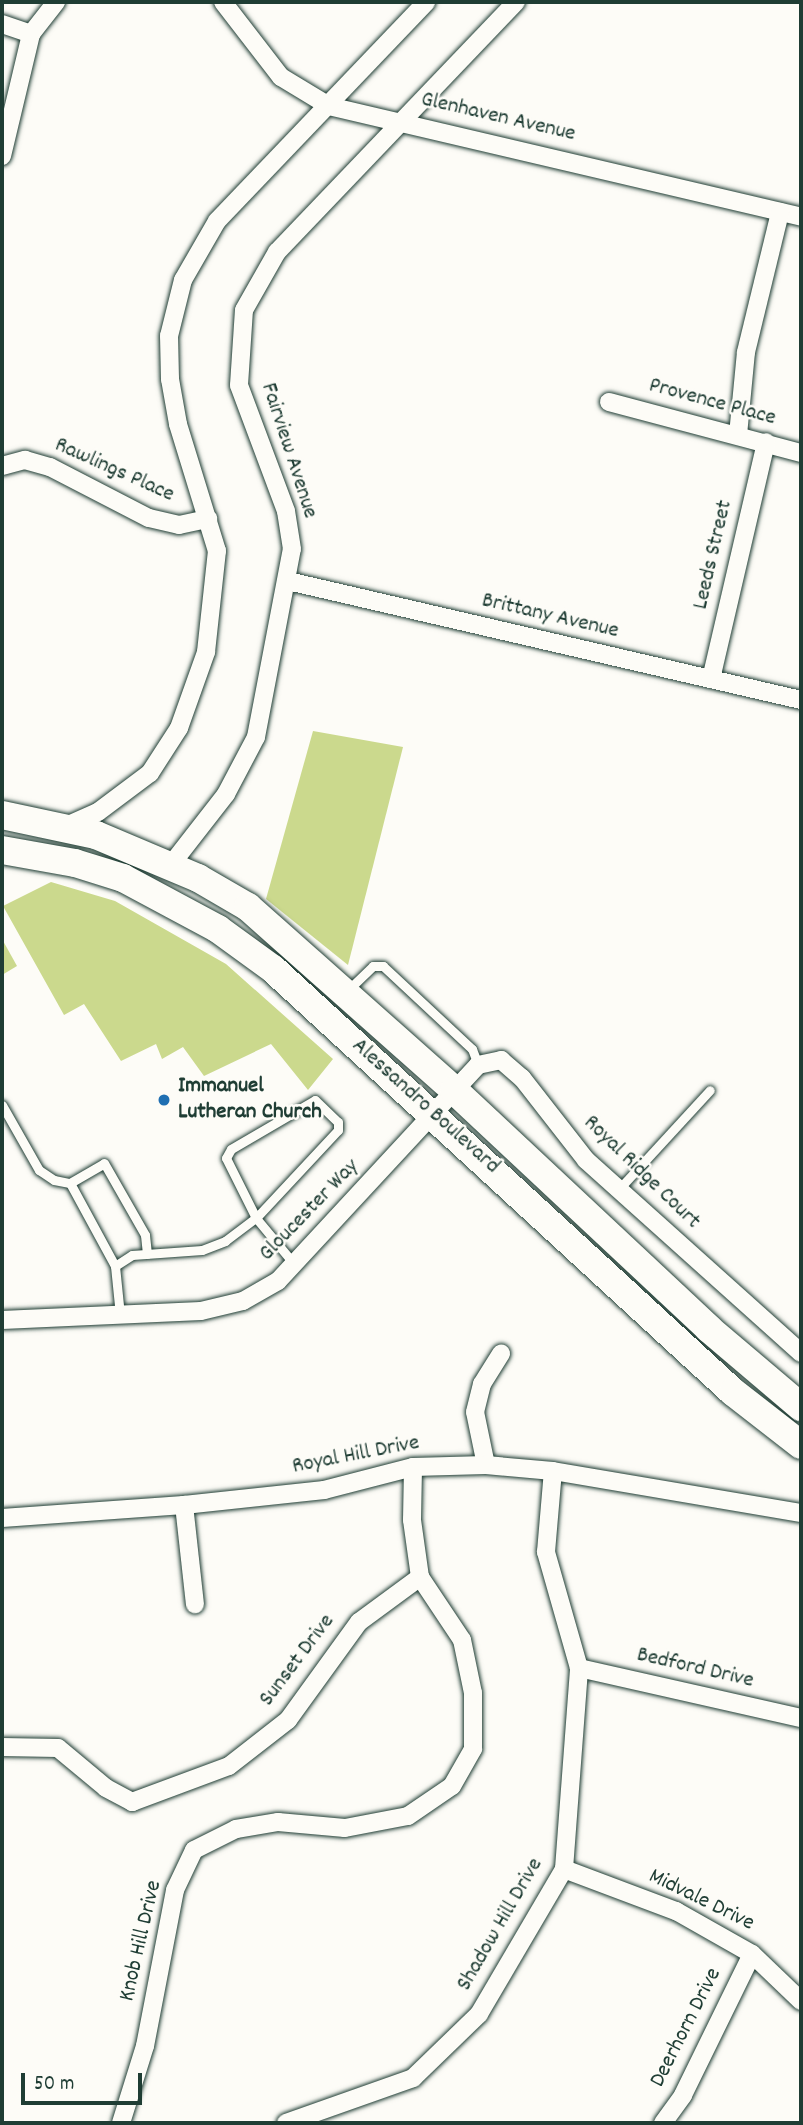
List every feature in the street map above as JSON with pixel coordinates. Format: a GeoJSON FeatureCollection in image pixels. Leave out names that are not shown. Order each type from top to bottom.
{"type":"FeatureCollection","features":[{"type":"Feature","properties":{"kind":"main road","name":"Alessandro Boulevard"},"geometry":{"type":"LineString","coordinates":[[2,816],[96,835],[170,866],[247,907],[454,1090],[709,1329],[801,1407]]}},
{"type":"Feature","properties":{"kind":"main road"},"geometry":{"type":"LineString","coordinates":[[48,856],[74,849],[155,873],[170,866]]}},
{"type":"Feature","properties":{"kind":"main road","name":"Alessandro Boulevard"},"geometry":{"type":"LineString","coordinates":[[2,850],[48,856],[123,878],[218,929],[273,969],[742,1400],[801,1445]]}},
{"type":"Feature","properties":{"kind":"street"},"geometry":{"type":"LineString","coordinates":[[2,156],[31,34],[55,2]]}},
{"type":"Feature","properties":{"kind":"street","name":"Glenhaven Avenue"},"geometry":{"type":"LineString","coordinates":[[223,2],[281,77],[329,106],[398,120],[801,217]]}},
{"type":"Feature","properties":{"kind":"street"},"geometry":{"type":"LineString","coordinates":[[64,827],[124,796],[150,773],[179,729],[206,652],[217,585],[217,551],[177,424],[170,379],[169,336],[183,279],[218,221],[426,2]]}},
{"type":"Feature","properties":{"kind":"street","name":"Fairview Avenue"},"geometry":{"type":"LineString","coordinates":[[170,866],[226,793],[256,737],[288,581],[292,549],[285,510],[239,385],[244,310],[277,252],[398,120],[516,2]]}},
{"type":"Feature","properties":{"kind":"street"},"geometry":{"type":"LineString","coordinates":[[2,24],[31,34]]}},
{"type":"Feature","properties":{"kind":"street"},"geometry":{"type":"LineString","coordinates":[[738,435],[746,352],[780,212]]}},
{"type":"Feature","properties":{"kind":"street","name":"Provence Place"},"geometry":{"type":"LineString","coordinates":[[610,402],[801,453]]}},
{"type":"Feature","properties":{"kind":"street","name":"Leeds Street"},"geometry":{"type":"LineString","coordinates":[[710,679],[766,442]]}},
{"type":"Feature","properties":{"kind":"street","name":"Rawlings Place"},"geometry":{"type":"LineString","coordinates":[[2,466],[25,460],[50,467],[149,518],[178,525],[208,519]]}},
{"type":"Feature","properties":{"kind":"street","name":"Brittany Avenue"},"geometry":{"type":"LineString","coordinates":[[288,581],[801,700]]}},
{"type":"Feature","properties":{"kind":"street","name":"Royal Ridge Court"},"geometry":{"type":"LineString","coordinates":[[478,1065],[501,1060],[512,1067],[565,1136],[619,1189],[801,1353]]}},
{"type":"Feature","properties":{"kind":"street"},"geometry":{"type":"LineString","coordinates":[[454,1090],[478,1065]]}},
{"type":"Feature","properties":{"kind":"street","name":"Gloucester Way"},"geometry":{"type":"LineString","coordinates":[[2,1320],[201,1311],[243,1301],[278,1281],[454,1090]]}},
{"type":"Feature","properties":{"kind":"street"},"geometry":{"type":"LineString","coordinates":[[486,1465],[475,1412],[482,1384],[501,1353]]}},
{"type":"Feature","properties":{"kind":"street","name":"Royal Hill Drive"},"geometry":{"type":"LineString","coordinates":[[2,1518],[184,1506],[324,1490],[413,1467],[486,1465],[553,1471],[801,1513]]}},
{"type":"Feature","properties":{"kind":"street"},"geometry":{"type":"LineString","coordinates":[[413,1467],[412,1520],[420,1577]]}},
{"type":"Feature","properties":{"kind":"street","name":"Shadow Hill Drive"},"geometry":{"type":"LineString","coordinates":[[286,2123],[413,2078],[479,2014],[565,1869],[579,1668],[546,1552],[553,1471]]}},
{"type":"Feature","properties":{"kind":"street"},"geometry":{"type":"LineString","coordinates":[[184,1506],[195,1604]]}},
{"type":"Feature","properties":{"kind":"street","name":"Sunset Drive"},"geometry":{"type":"LineString","coordinates":[[2,1747],[58,1748],[106,1788],[132,1802],[177,1788],[229,1766],[288,1720],[359,1622],[420,1577]]}},
{"type":"Feature","properties":{"kind":"street","name":"Knob Hill Drive"},"geometry":{"type":"LineString","coordinates":[[121,2123],[145,2046],[175,1890],[194,1850],[236,1829],[278,1822],[345,1828],[408,1816],[452,1786],[473,1749],[473,1693],[462,1640],[420,1577]]}},
{"type":"Feature","properties":{"kind":"street","name":"Bedford Drive"},"geometry":{"type":"LineString","coordinates":[[579,1668],[801,1718]]}},
{"type":"Feature","properties":{"kind":"street","name":"Midvale Drive"},"geometry":{"type":"LineString","coordinates":[[565,1869],[676,1911],[752,1954],[801,2001]]}},
{"type":"Feature","properties":{"kind":"street","name":"Deerhorn Drive"},"geometry":{"type":"LineString","coordinates":[[663,2123],[684,2095],[752,1954]]}},
{"type":"Feature","properties":{"kind":"lane"},"geometry":{"type":"LineString","coordinates":[[346,992],[373,966],[383,966],[472,1049],[478,1065]]}},
{"type":"Feature","properties":{"kind":"lane"},"geometry":{"type":"LineString","coordinates":[[619,1189],[710,1090]]}},
{"type":"Feature","properties":{"kind":"lane"},"geometry":{"type":"LineString","coordinates":[[115,1265],[132,1255],[202,1250],[225,1241],[256,1218],[338,1130],[338,1122],[315,1100],[231,1149],[226,1158],[256,1218],[294,1264]]}},
{"type":"Feature","properties":{"kind":"lane"},"geometry":{"type":"LineString","coordinates":[[2,1105],[39,1170],[70,1183],[115,1265],[120,1315]]}},
{"type":"Feature","properties":{"kind":"lane"},"geometry":{"type":"LineString","coordinates":[[70,1183],[104,1163],[145,1235],[147,1254]]}},
{"type":"Feature","properties":{"kind":"green space"},"geometry":{"type":"Polygon","coordinates":[[[313,731],[403,747],[348,965],[266,899],[313,731]]]}},
{"type":"Feature","properties":{"kind":"green space"},"geometry":{"type":"Polygon","coordinates":[[[51,882],[115,901],[226,964],[333,1059],[308,1090],[271,1044],[204,1076],[183,1047],[162,1059],[156,1044],[121,1061],[84,1004],[64,1015],[3,906],[51,882]]]}},
{"type":"Feature","properties":{"kind":"green space"},"geometry":{"type":"Polygon","coordinates":[[[2,939],[17,966],[2,975],[2,939]]]}},
{"type":"Feature","properties":{"kind":"place","name":"Immanuel Lutheran Church"},"geometry":{"type":"Point","coordinates":[164,1100]}}]}
